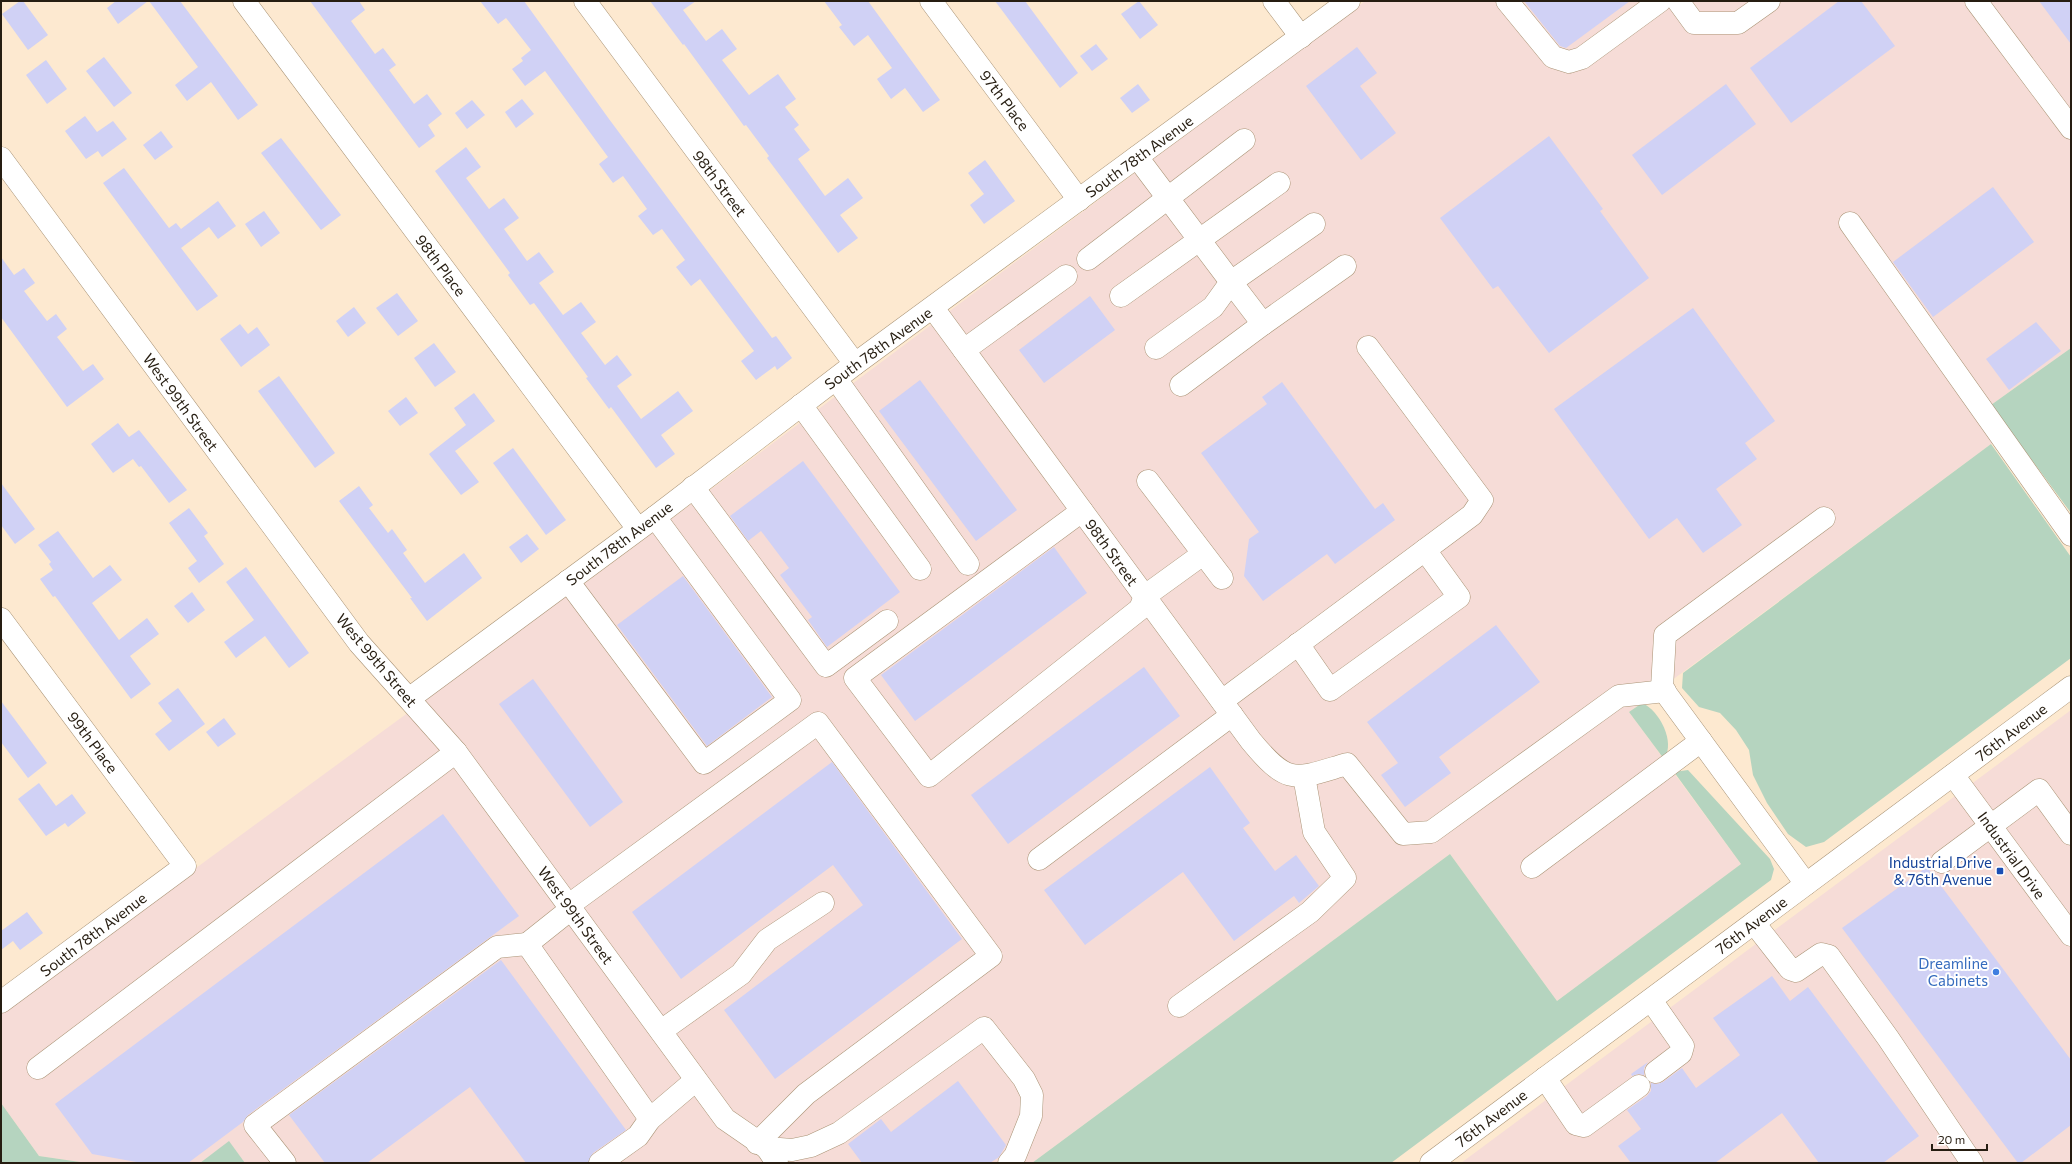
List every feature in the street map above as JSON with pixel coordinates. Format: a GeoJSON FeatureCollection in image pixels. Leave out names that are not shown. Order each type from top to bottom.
{"type":"FeatureCollection","features":[{"type":"Feature","properties":{"kind":"street","name":"98th Place"},"geometry":{"type":"LineString","coordinates":[[244,1],[646,523],[790,700],[704,764],[568,581]]}},
{"type":"Feature","properties":{"kind":"street","name":"98th Street"},"geometry":{"type":"LineString","coordinates":[[585,1],[855,364]]}},
{"type":"Feature","properties":{"kind":"street","name":"97th Place"},"geometry":{"type":"LineString","coordinates":[[931,1],[1079,200]]}},
{"type":"Feature","properties":{"kind":"street"},"geometry":{"type":"LineString","coordinates":[[1274,1],[1301,37]]}},
{"type":"Feature","properties":{"kind":"street","name":"South 78th Avenue"},"geometry":{"type":"LineString","coordinates":[[410,698],[694,487],[855,364],[1349,1]]}},
{"type":"Feature","properties":{"kind":"street"},"geometry":{"type":"LineString","coordinates":[[1507,1],[1553,57],[1569,62],[1582,58],[1660,1]]}},
{"type":"Feature","properties":{"kind":"street"},"geometry":{"type":"LineString","coordinates":[[1678,1],[1694,23],[1738,24],[1769,1]]}},
{"type":"Feature","properties":{"kind":"street"},"geometry":{"type":"LineString","coordinates":[[1976,1],[2071,128]]}},
{"type":"Feature","properties":{"kind":"street"},"geometry":{"type":"LineString","coordinates":[[1088,259],[1244,140]]}},
{"type":"Feature","properties":{"kind":"street"},"geometry":{"type":"LineString","coordinates":[[1137,157],[1263,324]]}},
{"type":"Feature","properties":{"kind":"street","name":"West 99th Street"},"geometry":{"type":"LineString","coordinates":[[1,158],[359,643],[410,698],[456,752],[725,1119],[767,1151]]}},
{"type":"Feature","properties":{"kind":"street"},"geometry":{"type":"LineString","coordinates":[[1121,296],[1279,183]]}},
{"type":"Feature","properties":{"kind":"street"},"geometry":{"type":"LineString","coordinates":[[1850,223],[2071,535]]}},
{"type":"Feature","properties":{"kind":"street"},"geometry":{"type":"LineString","coordinates":[[1156,348],[1213,307],[1231,282],[1314,224]]}},
{"type":"Feature","properties":{"kind":"street"},"geometry":{"type":"LineString","coordinates":[[1181,385],[1263,324],[1345,266]]}},
{"type":"Feature","properties":{"kind":"street"},"geometry":{"type":"LineString","coordinates":[[964,350],[1066,276]]}},
{"type":"Feature","properties":{"kind":"street","name":"98th Street"},"geometry":{"type":"LineString","coordinates":[[933,308],[1265,758],[1279,771],[1293,776],[1304,776]]}},
{"type":"Feature","properties":{"kind":"street"},"geometry":{"type":"LineString","coordinates":[[1039,859],[1227,708],[1298,644],[1472,515],[1482,500],[1368,347]]}},
{"type":"Feature","properties":{"kind":"street"},"geometry":{"type":"LineString","coordinates":[[836,379],[968,564]]}},
{"type":"Feature","properties":{"kind":"street"},"geometry":{"type":"LineString","coordinates":[[801,405],[920,569]]}},
{"type":"Feature","properties":{"kind":"street"},"geometry":{"type":"LineString","coordinates":[[1148,481],[1222,578]]}},
{"type":"Feature","properties":{"kind":"street"},"geometry":{"type":"LineString","coordinates":[[694,487],[826,666],[887,621]]}},
{"type":"Feature","properties":{"kind":"street"},"geometry":{"type":"LineString","coordinates":[[1082,511],[855,678],[929,776],[1140,609],[1145,596],[1203,554]]}},
{"type":"Feature","properties":{"kind":"street"},"geometry":{"type":"LineString","coordinates":[[1806,884],[1662,688],[1664,635],[1824,518]]}},
{"type":"Feature","properties":{"kind":"street"},"geometry":{"type":"LineString","coordinates":[[1298,644],[1330,690],[1459,597],[1425,550]]}},
{"type":"Feature","properties":{"kind":"street","name":"99th Place"},"geometry":{"type":"LineString","coordinates":[[1,619],[185,866]]}},
{"type":"Feature","properties":{"kind":"street","name":"76th Avenue"},"geometry":{"type":"LineString","coordinates":[[1431,1163],[2071,687]]}},
{"type":"Feature","properties":{"kind":"street"},"geometry":{"type":"LineString","coordinates":[[1179,1006],[1310,912],[1345,878],[1314,832],[1304,776],[1348,764],[1403,834],[1431,832],[1619,696],[1664,691]]}},
{"type":"Feature","properties":{"kind":"street"},"geometry":{"type":"LineString","coordinates":[[285,1163],[254,1124],[497,947],[527,944],[570,907],[818,723],[991,956],[806,1094],[767,1151]]}},
{"type":"Feature","properties":{"kind":"street"},"geometry":{"type":"LineString","coordinates":[[1532,867],[1701,741]]}},
{"type":"Feature","properties":{"kind":"street"},"geometry":{"type":"LineString","coordinates":[[38,1068],[456,752]]}},
{"type":"Feature","properties":{"kind":"street","name":"Industrial Drive"},"geometry":{"type":"LineString","coordinates":[[1954,775],[2071,935]]}},
{"type":"Feature","properties":{"kind":"street"},"geometry":{"type":"LineString","coordinates":[[1942,862],[2039,790],[2071,834]]}},
{"type":"Feature","properties":{"kind":"street","name":"South 78th Avenue"},"geometry":{"type":"LineString","coordinates":[[1,1002],[185,866]]}},
{"type":"Feature","properties":{"kind":"street"},"geometry":{"type":"LineString","coordinates":[[661,1031],[741,974],[767,940],[823,903]]}},
{"type":"Feature","properties":{"kind":"street"},"geometry":{"type":"LineString","coordinates":[[1754,923],[1790,969],[1796,971],[1821,954],[1829,956],[1888,1038],[1972,1163]]}},
{"type":"Feature","properties":{"kind":"street"},"geometry":{"type":"LineString","coordinates":[[527,944],[650,1119]]}},
{"type":"Feature","properties":{"kind":"street"},"geometry":{"type":"LineString","coordinates":[[1651,1000],[1683,1046],[1681,1053],[1656,1072]]}},
{"type":"Feature","properties":{"kind":"street"},"geometry":{"type":"LineString","coordinates":[[767,1151],[792,1150],[811,1146],[839,1133],[984,1028],[1024,1079],[1032,1095],[1032,1116],[1016,1156],[1009,1163]]}},
{"type":"Feature","properties":{"kind":"street"},"geometry":{"type":"LineString","coordinates":[[1545,1078],[1576,1124],[1584,1126],[1639,1086]]}},
{"type":"Feature","properties":{"kind":"street"},"geometry":{"type":"LineString","coordinates":[[600,1163],[638,1136],[650,1119],[696,1080]]}},
{"type":"Feature","properties":{"kind":"shaded area"},"geometry":{"type":"Polygon","coordinates":[[[1365,1],[2071,1],[2071,348],[1991,405],[2010,430],[1629,712],[1741,864],[1557,1001],[1450,854],[1032,1163],[245,1163],[229,1142],[200,1163],[87,1163],[39,1156],[1,1103],[1,1011],[619,558],[1365,1]]]}},
{"type":"Feature","properties":{"kind":"shaded area"},"geometry":{"type":"Polygon","coordinates":[[[2071,710],[2071,1163],[1461,1163],[2071,710]]]}},
{"type":"Feature","properties":{"kind":"green space"},"geometry":{"type":"Polygon","coordinates":[[[2071,348],[2071,513],[1991,405],[2071,348]]]}},
{"type":"Feature","properties":{"kind":"green space"},"geometry":{"type":"Polygon","coordinates":[[[1991,444],[2071,557],[2071,658],[1824,842],[1806,847],[1788,834],[1767,803],[1753,775],[1749,750],[1736,730],[1720,713],[1699,707],[1682,688],[1683,673],[1991,444]]]}},
{"type":"Feature","properties":{"kind":"green space"},"geometry":{"type":"Polygon","coordinates":[[[1642,703],[1654,712],[1664,727],[1668,744],[1664,759],[1629,712],[1642,703]]]}},
{"type":"Feature","properties":{"kind":"green space"},"geometry":{"type":"Polygon","coordinates":[[[1688,770],[1770,859],[1774,869],[1771,880],[1391,1163],[1032,1163],[1450,854],[1557,1001],[1741,864],[1674,772],[1688,770]]]}},
{"type":"Feature","properties":{"kind":"green space"},"geometry":{"type":"Polygon","coordinates":[[[1,1103],[39,1156],[87,1163],[1,1163],[1,1103]]]}},
{"type":"Feature","properties":{"kind":"green space"},"geometry":{"type":"Polygon","coordinates":[[[229,1141],[245,1163],[200,1163],[229,1141]]]}},
{"type":"Feature","properties":{"kind":"building"},"geometry":{"type":"Polygon","coordinates":[[[20,1],[23,1],[48,35],[28,50],[2,14],[20,1]]]}},
{"type":"Feature","properties":{"kind":"building"},"geometry":{"type":"Polygon","coordinates":[[[116,1],[148,1],[118,24],[107,8],[116,1]]]}},
{"type":"Feature","properties":{"kind":"building"},"geometry":{"type":"Polygon","coordinates":[[[149,1],[180,1],[258,105],[238,120],[211,82],[187,101],[175,85],[198,67],[149,1]]]}},
{"type":"Feature","properties":{"kind":"building"},"geometry":{"type":"Polygon","coordinates":[[[310,1],[359,1],[365,10],[351,21],[375,54],[383,48],[396,65],[389,70],[414,104],[427,94],[442,114],[428,125],[435,136],[419,148],[310,1]]]}},
{"type":"Feature","properties":{"kind":"building"},"geometry":{"type":"Polygon","coordinates":[[[480,1],[524,1],[609,119],[772,338],[776,336],[792,358],[777,370],[775,366],[756,380],[741,361],[754,351],[700,279],[691,286],[676,267],[685,260],[662,229],[653,235],[638,216],[647,209],[623,176],[613,183],[599,164],[608,157],[545,71],[525,86],[512,69],[523,61],[521,58],[531,50],[506,18],[498,24],[480,1]]]}},
{"type":"Feature","properties":{"kind":"building"},"geometry":{"type":"Polygon","coordinates":[[[650,1],[696,1],[683,10],[706,41],[722,29],[737,49],[722,60],[749,95],[778,74],[796,99],[785,107],[799,125],[794,129],[810,150],[798,159],[825,196],[848,178],[863,198],[840,215],[858,238],[838,253],[767,158],[769,156],[746,125],[744,126],[684,44],[683,45],[650,1]]]}},
{"type":"Feature","properties":{"kind":"building"},"geometry":{"type":"Polygon","coordinates":[[[824,1],[868,1],[940,100],[923,112],[905,88],[891,99],[877,79],[892,68],[868,35],[854,46],[839,27],[842,25],[824,1]]]}},
{"type":"Feature","properties":{"kind":"building"},"geometry":{"type":"Polygon","coordinates":[[[995,1],[1025,1],[1078,73],[1060,88],[995,1]]]}},
{"type":"Feature","properties":{"kind":"building"},"geometry":{"type":"Polygon","coordinates":[[[1139,1],[1158,25],[1140,39],[1121,14],[1139,1]]]}},
{"type":"Feature","properties":{"kind":"building"},"geometry":{"type":"Polygon","coordinates":[[[1524,1],[1630,1],[1566,48],[1560,46],[1524,1]]]}},
{"type":"Feature","properties":{"kind":"building"},"geometry":{"type":"Polygon","coordinates":[[[1839,1],[1861,1],[1895,46],[1791,123],[1750,68],[1839,1]]]}},
{"type":"Feature","properties":{"kind":"building"},"geometry":{"type":"Polygon","coordinates":[[[2039,1],[2071,1],[2071,44],[2039,1]]]}},
{"type":"Feature","properties":{"kind":"building"},"geometry":{"type":"Polygon","coordinates":[[[1096,44],[1108,59],[1092,71],[1080,56],[1096,44]]]}},
{"type":"Feature","properties":{"kind":"building"},"geometry":{"type":"Polygon","coordinates":[[[1357,47],[1377,73],[1360,86],[1396,133],[1361,160],[1306,86],[1357,47]]]}},
{"type":"Feature","properties":{"kind":"building"},"geometry":{"type":"Polygon","coordinates":[[[104,57],[132,93],[114,107],[86,71],[104,57]]]}},
{"type":"Feature","properties":{"kind":"building"},"geometry":{"type":"Polygon","coordinates":[[[46,60],[67,89],[47,104],[26,75],[46,60]]]}},
{"type":"Feature","properties":{"kind":"building"},"geometry":{"type":"Polygon","coordinates":[[[1138,84],[1150,100],[1132,113],[1120,98],[1138,84]]]}},
{"type":"Feature","properties":{"kind":"building"},"geometry":{"type":"Polygon","coordinates":[[[1726,84],[1756,124],[1662,195],[1632,155],[1726,84]]]}},
{"type":"Feature","properties":{"kind":"building"},"geometry":{"type":"Polygon","coordinates":[[[522,99],[534,114],[516,128],[505,112],[522,99]]]}},
{"type":"Feature","properties":{"kind":"building"},"geometry":{"type":"Polygon","coordinates":[[[472,100],[485,115],[467,129],[455,113],[472,100]]]}},
{"type":"Feature","properties":{"kind":"building"},"geometry":{"type":"Polygon","coordinates":[[[85,116],[97,132],[113,121],[127,139],[102,157],[98,151],[86,159],[65,131],[85,116]]]}},
{"type":"Feature","properties":{"kind":"building"},"geometry":{"type":"Polygon","coordinates":[[[161,131],[173,147],[155,160],[143,145],[161,131]]]}},
{"type":"Feature","properties":{"kind":"building"},"geometry":{"type":"Polygon","coordinates":[[[1549,136],[1603,209],[1600,211],[1649,278],[1549,353],[1498,286],[1493,289],[1440,218],[1549,136]]]}},
{"type":"Feature","properties":{"kind":"building"},"geometry":{"type":"Polygon","coordinates":[[[281,138],[341,215],[321,230],[261,153],[281,138]]]}},
{"type":"Feature","properties":{"kind":"building"},"geometry":{"type":"Polygon","coordinates":[[[466,147],[481,167],[466,178],[489,209],[504,198],[519,218],[504,229],[527,261],[539,252],[554,272],[539,283],[563,315],[581,302],[596,322],[581,333],[605,365],[617,355],[632,375],[617,386],[641,419],[678,391],[693,411],[661,435],[675,454],[656,468],[611,407],[609,409],[586,378],[588,377],[534,303],[530,305],[508,275],[510,273],[435,171],[466,147]]]}},
{"type":"Feature","properties":{"kind":"building"},"geometry":{"type":"Polygon","coordinates":[[[985,160],[1015,201],[984,224],[970,205],[984,194],[968,173],[985,160]]]}},
{"type":"Feature","properties":{"kind":"building"},"geometry":{"type":"Polygon","coordinates":[[[124,168],[169,228],[176,223],[181,229],[218,201],[236,226],[218,239],[209,227],[181,248],[218,296],[197,311],[103,183],[124,168]]]}},
{"type":"Feature","properties":{"kind":"building"},"geometry":{"type":"Polygon","coordinates":[[[1993,187],[2034,242],[1933,317],[1893,262],[1993,187]]]}},
{"type":"Feature","properties":{"kind":"building"},"geometry":{"type":"Polygon","coordinates":[[[264,211],[280,233],[261,247],[245,224],[264,211]]]}},
{"type":"Feature","properties":{"kind":"building"},"geometry":{"type":"Polygon","coordinates":[[[1,257],[14,275],[24,268],[35,283],[24,291],[47,321],[56,314],[67,329],[57,337],[83,371],[93,364],[104,379],[67,407],[1,317],[1,257]]]}},
{"type":"Feature","properties":{"kind":"building"},"geometry":{"type":"Polygon","coordinates":[[[397,293],[418,321],[398,336],[376,308],[397,293]]]}},
{"type":"Feature","properties":{"kind":"building"},"geometry":{"type":"Polygon","coordinates":[[[1090,296],[1115,330],[1044,383],[1019,350],[1090,296]]]}},
{"type":"Feature","properties":{"kind":"building"},"geometry":{"type":"Polygon","coordinates":[[[354,307],[366,323],[348,337],[336,321],[354,307]]]}},
{"type":"Feature","properties":{"kind":"building"},"geometry":{"type":"Polygon","coordinates":[[[1693,308],[1775,421],[1745,443],[1757,459],[1716,489],[1742,525],[1703,553],[1677,518],[1649,539],[1554,409],[1693,308]]]}},
{"type":"Feature","properties":{"kind":"building"},"geometry":{"type":"Polygon","coordinates":[[[2036,322],[2061,351],[2009,390],[1986,359],[2036,322]]]}},
{"type":"Feature","properties":{"kind":"building"},"geometry":{"type":"Polygon","coordinates":[[[240,324],[248,334],[257,327],[270,345],[241,367],[220,339],[240,324]]]}},
{"type":"Feature","properties":{"kind":"building"},"geometry":{"type":"Polygon","coordinates":[[[434,343],[456,372],[435,387],[414,358],[434,343]]]}},
{"type":"Feature","properties":{"kind":"building"},"geometry":{"type":"Polygon","coordinates":[[[279,376],[335,453],[315,468],[258,391],[279,376]]]}},
{"type":"Feature","properties":{"kind":"building"},"geometry":{"type":"Polygon","coordinates":[[[920,380],[1017,510],[976,541],[879,411],[920,380]]]}},
{"type":"Feature","properties":{"kind":"building"},"geometry":{"type":"Polygon","coordinates":[[[1282,382],[1375,509],[1383,503],[1395,520],[1335,564],[1327,554],[1263,601],[1244,576],[1249,539],[1259,532],[1201,453],[1267,404],[1262,397],[1282,382]]]}},
{"type":"Feature","properties":{"kind":"building"},"geometry":{"type":"Polygon","coordinates":[[[474,393],[495,421],[455,451],[479,482],[461,495],[429,454],[466,425],[454,408],[474,393]]]}},
{"type":"Feature","properties":{"kind":"building"},"geometry":{"type":"Polygon","coordinates":[[[406,397],[418,413],[400,426],[388,411],[406,397]]]}},
{"type":"Feature","properties":{"kind":"building"},"geometry":{"type":"Polygon","coordinates":[[[118,423],[129,437],[139,430],[187,490],[169,503],[141,466],[139,467],[133,459],[113,473],[91,444],[118,423]]]}},
{"type":"Feature","properties":{"kind":"building"},"geometry":{"type":"Polygon","coordinates":[[[513,448],[566,520],[546,535],[493,463],[513,448]]]}},
{"type":"Feature","properties":{"kind":"building"},"geometry":{"type":"Polygon","coordinates":[[[803,461],[900,592],[827,647],[808,620],[812,617],[780,575],[789,568],[761,531],[748,541],[730,516],[803,461]]]}},
{"type":"Feature","properties":{"kind":"building"},"geometry":{"type":"Polygon","coordinates":[[[1,483],[35,529],[15,544],[1,525],[1,483]]]}},
{"type":"Feature","properties":{"kind":"building"},"geometry":{"type":"Polygon","coordinates":[[[359,486],[373,505],[369,508],[388,533],[392,529],[407,550],[403,553],[425,583],[464,553],[482,578],[427,621],[410,598],[412,598],[339,501],[359,486]]]}},
{"type":"Feature","properties":{"kind":"building"},"geometry":{"type":"Polygon","coordinates":[[[189,508],[208,533],[204,536],[224,564],[199,583],[188,568],[197,561],[169,523],[189,508]]]}},
{"type":"Feature","properties":{"kind":"building"},"geometry":{"type":"Polygon","coordinates":[[[58,531],[93,578],[110,565],[122,580],[92,603],[119,640],[147,618],[159,634],[130,656],[151,684],[131,699],[55,596],[53,597],[40,579],[53,570],[49,564],[51,562],[38,545],[58,531]]]}},
{"type":"Feature","properties":{"kind":"building"},"geometry":{"type":"Polygon","coordinates":[[[527,534],[539,549],[521,563],[509,547],[527,534]]]}},
{"type":"Feature","properties":{"kind":"building"},"geometry":{"type":"Polygon","coordinates":[[[1054,547],[1087,593],[915,721],[881,675],[1054,547]]]}},
{"type":"Feature","properties":{"kind":"building"},"geometry":{"type":"Polygon","coordinates":[[[246,567],[309,653],[289,668],[265,636],[236,658],[224,642],[254,620],[226,582],[246,567]]]}},
{"type":"Feature","properties":{"kind":"building"},"geometry":{"type":"Polygon","coordinates":[[[683,576],[772,697],[707,746],[617,625],[683,576]]]}},
{"type":"Feature","properties":{"kind":"building"},"geometry":{"type":"Polygon","coordinates":[[[192,592],[205,610],[188,623],[174,606],[192,592]]]}},
{"type":"Feature","properties":{"kind":"building"},"geometry":{"type":"Polygon","coordinates":[[[1496,625],[1540,682],[1439,757],[1451,773],[1405,807],[1381,775],[1398,763],[1367,722],[1496,625]]]}},
{"type":"Feature","properties":{"kind":"building"},"geometry":{"type":"Polygon","coordinates":[[[1144,667],[1180,716],[1008,844],[971,795],[1144,667]]]}},
{"type":"Feature","properties":{"kind":"building"},"geometry":{"type":"Polygon","coordinates":[[[533,679],[623,802],[590,827],[499,704],[533,679]]]}},
{"type":"Feature","properties":{"kind":"building"},"geometry":{"type":"Polygon","coordinates":[[[178,688],[205,724],[169,751],[155,734],[172,721],[158,703],[178,688]]]}},
{"type":"Feature","properties":{"kind":"building"},"geometry":{"type":"Polygon","coordinates":[[[1,701],[47,763],[28,778],[1,742],[1,701]]]}},
{"type":"Feature","properties":{"kind":"building"},"geometry":{"type":"Polygon","coordinates":[[[224,718],[236,734],[218,747],[206,732],[224,718]]]}},
{"type":"Feature","properties":{"kind":"building"},"geometry":{"type":"Polygon","coordinates":[[[832,762],[962,939],[775,1079],[724,1010],[863,905],[833,865],[681,979],[632,912],[832,762]]]}},
{"type":"Feature","properties":{"kind":"building"},"geometry":{"type":"Polygon","coordinates":[[[1210,767],[1250,823],[1243,828],[1275,871],[1296,855],[1319,886],[1299,903],[1294,896],[1234,941],[1183,872],[1085,945],[1044,890],[1210,767]]]}},
{"type":"Feature","properties":{"kind":"building"},"geometry":{"type":"Polygon","coordinates":[[[39,783],[56,806],[72,794],[86,813],[68,827],[65,823],[46,836],[18,799],[39,783]]]}},
{"type":"Feature","properties":{"kind":"building"},"geometry":{"type":"Polygon","coordinates":[[[443,814],[519,916],[248,1115],[243,1122],[188,1163],[142,1163],[92,1154],[55,1104],[443,814]]]}},
{"type":"Feature","properties":{"kind":"building"},"geometry":{"type":"Polygon","coordinates":[[[1927,867],[2071,1060],[2071,1125],[2021,1163],[2018,1163],[1842,928],[1927,867]]]}},
{"type":"Feature","properties":{"kind":"building"},"geometry":{"type":"Polygon","coordinates":[[[27,912],[43,933],[20,950],[13,941],[1,950],[1,931],[27,912]]]}},
{"type":"Feature","properties":{"kind":"building"},"geometry":{"type":"Polygon","coordinates":[[[501,960],[626,1130],[593,1153],[588,1163],[526,1163],[470,1087],[367,1163],[325,1163],[289,1115],[501,960]]]}},
{"type":"Feature","properties":{"kind":"building"},"geometry":{"type":"Polygon","coordinates":[[[1772,976],[1790,1001],[1808,987],[1919,1136],[1883,1163],[1819,1163],[1782,1113],[1715,1163],[1631,1163],[1618,1146],[1641,1129],[1627,1110],[1647,1096],[1651,1091],[1651,1083],[1657,1084],[1663,1082],[1682,1068],[1696,1088],[1740,1055],[1713,1018],[1772,976]]]}},
{"type":"Feature","properties":{"kind":"building"},"geometry":{"type":"Polygon","coordinates":[[[1648,1062],[1644,1068],[1644,1075],[1638,1074],[1632,1076],[1631,1074],[1648,1062]]]}},
{"type":"Feature","properties":{"kind":"building"},"geometry":{"type":"Polygon","coordinates":[[[958,1081],[1006,1145],[999,1157],[990,1163],[862,1163],[848,1144],[881,1119],[891,1132],[958,1081]]]}},
{"type":"Feature","properties":{"kind":"place","name":"Industrial Drive & 76th Avenue"},"geometry":{"type":"Point","coordinates":[2000,871]}},
{"type":"Feature","properties":{"kind":"place","name":"Dreamline Cabinets"},"geometry":{"type":"Point","coordinates":[1996,972]}}]}
